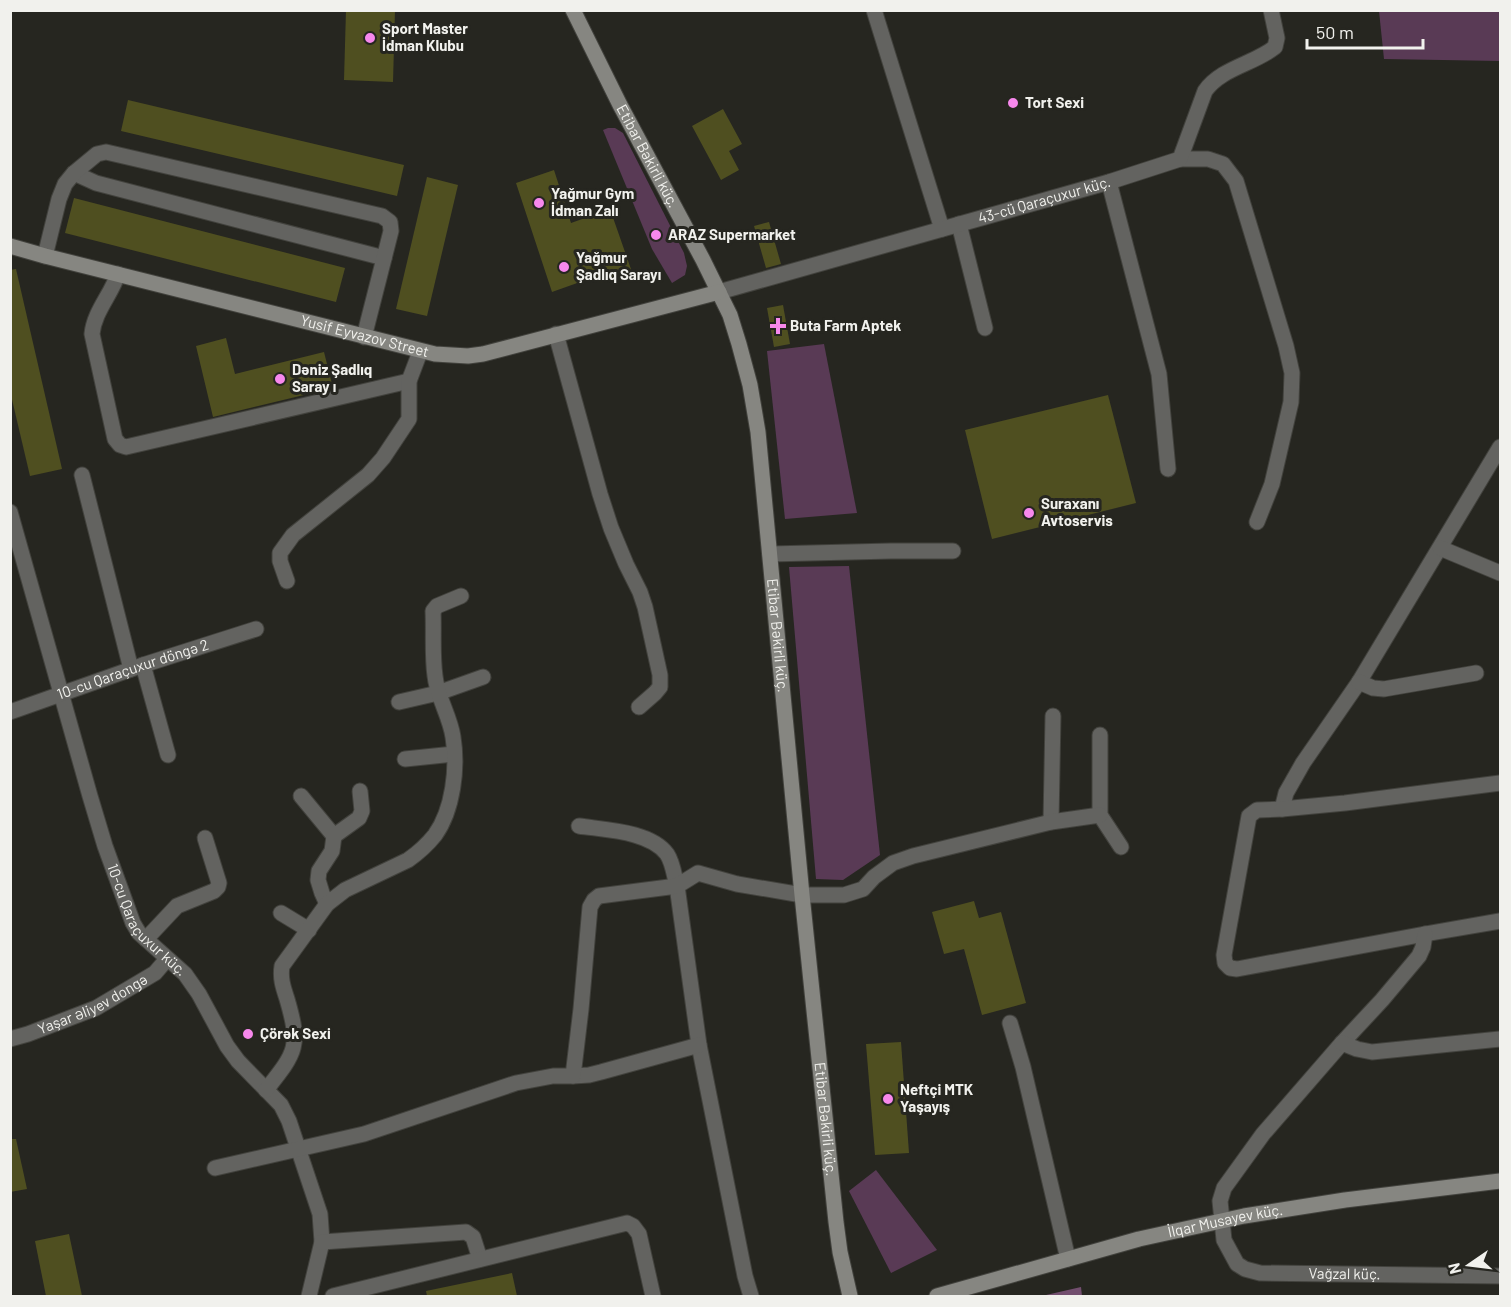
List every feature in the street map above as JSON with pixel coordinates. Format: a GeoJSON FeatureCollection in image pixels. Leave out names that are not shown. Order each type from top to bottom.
{"type":"FeatureCollection","features":[{"type":"Feature","properties":{"kind":"main road","name":"Etibar Bəkirli küç."},"geometry":{"type":"LineString","coordinates":[[573,10],[730,315],[750,385],[758,432],[836,1222],[850,1296]]}},
{"type":"Feature","properties":{"kind":"main road","name":"Yusif Eyvazov Street"},"geometry":{"type":"LineString","coordinates":[[10,246],[420,352],[454,356],[483,354],[719,292]]}},
{"type":"Feature","properties":{"kind":"main road","name":"İlqar Musayev küç."},"geometry":{"type":"LineString","coordinates":[[937,1296],[1139,1239],[1244,1215],[1500,1181]]}},
{"type":"Feature","properties":{"kind":"street"},"geometry":{"type":"LineString","coordinates":[[874,10],[942,229]]}},
{"type":"Feature","properties":{"kind":"street"},"geometry":{"type":"LineString","coordinates":[[1180,159],[1205,91],[1212,82],[1266,55],[1275,47],[1277,38],[1271,10]]}},
{"type":"Feature","properties":{"kind":"street"},"geometry":{"type":"LineString","coordinates":[[45,256],[65,184],[74,173],[97,154],[106,152],[382,216],[390,222],[391,231],[364,337]]}},
{"type":"Feature","properties":{"kind":"street","name":"43-cü Qaraçuxur küç."},"geometry":{"type":"LineString","coordinates":[[719,292],[1108,182],[1180,159],[1208,159],[1222,164],[1236,181],[1292,373],[1291,402],[1272,484],[1257,522]]}},
{"type":"Feature","properties":{"kind":"street"},"geometry":{"type":"LineString","coordinates":[[74,173],[96,183],[384,258]]}},
{"type":"Feature","properties":{"kind":"street"},"geometry":{"type":"LineString","coordinates":[[1108,182],[1158,374],[1168,470]]}},
{"type":"Feature","properties":{"kind":"street"},"geometry":{"type":"LineString","coordinates":[[959,224],[986,328]]}},
{"type":"Feature","properties":{"kind":"street"},"geometry":{"type":"LineString","coordinates":[[118,274],[93,323],[92,334],[116,439],[120,445],[126,447],[410,381]]}},
{"type":"Feature","properties":{"kind":"street"},"geometry":{"type":"LineString","coordinates":[[556,334],[611,528],[645,607],[660,675],[660,687],[639,707]]}},
{"type":"Feature","properties":{"kind":"street"},"geometry":{"type":"LineString","coordinates":[[286,581],[280,553],[293,535],[368,475],[383,458],[409,419],[410,381],[420,352]]}},
{"type":"Feature","properties":{"kind":"street"},"geometry":{"type":"LineString","coordinates":[[1282,809],[1286,793],[1303,763],[1359,682],[1500,447]]}},
{"type":"Feature","properties":{"kind":"street"},"geometry":{"type":"LineString","coordinates":[[82,475],[137,667],[168,754]]}},
{"type":"Feature","properties":{"kind":"street","name":"10-cu Qaraçuxur küç."},"geometry":{"type":"LineString","coordinates":[[10,513],[90,796],[105,846],[133,923],[139,933],[185,974],[199,994],[232,1054],[281,1105],[289,1121],[320,1214],[322,1242],[309,1296]]}},
{"type":"Feature","properties":{"kind":"street"},"geometry":{"type":"LineString","coordinates":[[1440,548],[1500,573]]}},
{"type":"Feature","properties":{"kind":"street"},"geometry":{"type":"LineString","coordinates":[[770,554],[891,550],[953,551]]}},
{"type":"Feature","properties":{"kind":"street"},"geometry":{"type":"LineString","coordinates":[[266,1090],[288,1061],[294,1046],[295,1034],[280,975],[282,966],[327,904],[345,890],[408,860],[436,834],[445,815],[454,776],[453,737],[438,693],[435,676],[433,611],[437,606],[461,596]]}},
{"type":"Feature","properties":{"kind":"street","name":"10-cu Qaraçuxur döngə 2"},"geometry":{"type":"LineString","coordinates":[[11,711],[256,629]]}},
{"type":"Feature","properties":{"kind":"street"},"geometry":{"type":"LineString","coordinates":[[1359,682],[1384,689],[1476,673]]}},
{"type":"Feature","properties":{"kind":"street"},"geometry":{"type":"LineString","coordinates":[[399,702],[438,693],[483,677]]}},
{"type":"Feature","properties":{"kind":"street"},"geometry":{"type":"LineString","coordinates":[[1051,822],[1053,716]]}},
{"type":"Feature","properties":{"kind":"street"},"geometry":{"type":"LineString","coordinates":[[1100,735],[1100,815],[1121,847]]}},
{"type":"Feature","properties":{"kind":"street"},"geometry":{"type":"LineString","coordinates":[[405,759],[454,754]]}},
{"type":"Feature","properties":{"kind":"street"},"geometry":{"type":"LineString","coordinates":[[1500,783],[1345,803],[1257,810],[1249,816],[1224,955],[1225,963],[1230,968],[1237,969],[1500,921]]}},
{"type":"Feature","properties":{"kind":"street"},"geometry":{"type":"LineString","coordinates":[[327,904],[318,880],[320,871],[332,851],[334,836],[359,818],[362,811],[360,791]]}},
{"type":"Feature","properties":{"kind":"street"},"geometry":{"type":"LineString","coordinates":[[301,796],[334,836]]}},
{"type":"Feature","properties":{"kind":"street"},"geometry":{"type":"LineString","coordinates":[[573,1076],[590,906],[599,896],[677,886],[698,873],[737,884],[802,895],[844,895],[863,889],[874,877],[893,863],[913,856],[1051,822],[1100,815]]}},
{"type":"Feature","properties":{"kind":"street"},"geometry":{"type":"LineString","coordinates":[[579,826],[633,834],[658,845],[670,860],[677,886],[699,1045],[751,1296]]}},
{"type":"Feature","properties":{"kind":"street"},"geometry":{"type":"LineString","coordinates":[[146,939],[177,906],[214,891],[218,887],[219,883],[205,838]]}},
{"type":"Feature","properties":{"kind":"street"},"geometry":{"type":"LineString","coordinates":[[281,913],[309,930]]}},
{"type":"Feature","properties":{"kind":"street"},"geometry":{"type":"LineString","coordinates":[[1221,1222],[1220,1201],[1224,1188],[1263,1134],[1419,956],[1425,934]]}},
{"type":"Feature","properties":{"kind":"street","name":"Yaşar Əliyev dongə"},"geometry":{"type":"LineString","coordinates":[[10,1039],[96,1008],[155,973],[167,959]]}},
{"type":"Feature","properties":{"kind":"street"},"geometry":{"type":"LineString","coordinates":[[1010,1023],[1023,1067],[1068,1259]]}},
{"type":"Feature","properties":{"kind":"street"},"geometry":{"type":"LineString","coordinates":[[1342,1043],[1372,1052],[1500,1039]]}},
{"type":"Feature","properties":{"kind":"street"},"geometry":{"type":"LineString","coordinates":[[215,1168],[364,1134],[516,1083],[553,1076],[589,1075],[699,1045]]}},
{"type":"Feature","properties":{"kind":"street","name":"Vağzal küç."},"geometry":{"type":"LineString","coordinates":[[1221,1222],[1224,1240],[1237,1264],[1260,1273],[1500,1276]]}},
{"type":"Feature","properties":{"kind":"street"},"geometry":{"type":"LineString","coordinates":[[333,1296],[627,1223],[633,1226],[639,1234],[653,1296]]}},
{"type":"Feature","properties":{"kind":"street"},"geometry":{"type":"LineString","coordinates":[[322,1242],[466,1232],[473,1237],[480,1259]]}},
{"type":"Feature","properties":{"kind":"shaded area"},"geometry":{"type":"Polygon","coordinates":[[[1379,11],[1500,11],[1500,61],[1384,59],[1379,11]]]}},
{"type":"Feature","properties":{"kind":"shaded area"},"geometry":{"type":"Polygon","coordinates":[[[615,128],[623,133],[684,253],[687,266],[685,275],[672,283],[652,249],[603,130],[615,128]]]}},
{"type":"Feature","properties":{"kind":"shaded area"},"geometry":{"type":"Polygon","coordinates":[[[824,344],[857,513],[785,519],[767,351],[824,344]]]}},
{"type":"Feature","properties":{"kind":"shaded area"},"geometry":{"type":"Polygon","coordinates":[[[849,566],[880,855],[843,880],[816,879],[789,567],[849,566]]]}},
{"type":"Feature","properties":{"kind":"shaded area"},"geometry":{"type":"Polygon","coordinates":[[[876,1170],[937,1250],[891,1273],[849,1191],[876,1170]]]}},
{"type":"Feature","properties":{"kind":"shaded area"},"geometry":{"type":"Polygon","coordinates":[[[1081,1287],[1082,1296],[1046,1296],[1046,1295],[1081,1287]]]}},
{"type":"Feature","properties":{"kind":"building"},"geometry":{"type":"Polygon","coordinates":[[[346,10],[395,10],[393,82],[344,80],[346,10]]]}},
{"type":"Feature","properties":{"kind":"building"},"geometry":{"type":"Polygon","coordinates":[[[128,100],[404,165],[397,196],[121,131],[128,100]]]}},
{"type":"Feature","properties":{"kind":"building"},"geometry":{"type":"Polygon","coordinates":[[[723,109],[742,144],[729,151],[739,170],[721,180],[692,126],[723,109]]]}},
{"type":"Feature","properties":{"kind":"building"},"geometry":{"type":"Polygon","coordinates":[[[554,170],[571,223],[610,209],[632,272],[600,283],[597,276],[552,292],[516,183],[554,170]]]}},
{"type":"Feature","properties":{"kind":"building"},"geometry":{"type":"Polygon","coordinates":[[[427,177],[458,185],[427,316],[396,309],[427,177]]]}},
{"type":"Feature","properties":{"kind":"building"},"geometry":{"type":"Polygon","coordinates":[[[74,198],[345,268],[336,302],[65,233],[74,198]]]}},
{"type":"Feature","properties":{"kind":"building"},"geometry":{"type":"Polygon","coordinates":[[[769,222],[781,264],[766,268],[754,226],[769,222]]]}},
{"type":"Feature","properties":{"kind":"building"},"geometry":{"type":"Polygon","coordinates":[[[16,269],[62,469],[30,476],[10,391],[10,270],[16,269]]]}},
{"type":"Feature","properties":{"kind":"building"},"geometry":{"type":"Polygon","coordinates":[[[783,305],[790,344],[774,347],[767,308],[783,305]]]}},
{"type":"Feature","properties":{"kind":"building"},"geometry":{"type":"Polygon","coordinates":[[[226,338],[235,374],[324,352],[333,388],[213,417],[196,346],[226,338]]]}},
{"type":"Feature","properties":{"kind":"building"},"geometry":{"type":"Polygon","coordinates":[[[1108,395],[1136,503],[992,539],[965,430],[1108,395]]]}},
{"type":"Feature","properties":{"kind":"building"},"geometry":{"type":"Polygon","coordinates":[[[974,901],[979,918],[1001,912],[1026,1003],[982,1015],[964,949],[944,954],[932,912],[974,901]]]}},
{"type":"Feature","properties":{"kind":"building","name":"Neftçi MTK Yaşayış"},"geometry":{"type":"Polygon","coordinates":[[[901,1042],[909,1153],[875,1155],[866,1044],[901,1042]]]}},
{"type":"Feature","properties":{"kind":"building"},"geometry":{"type":"Polygon","coordinates":[[[10,1139],[16,1139],[27,1189],[10,1192],[10,1139]]]}},
{"type":"Feature","properties":{"kind":"building"},"geometry":{"type":"Polygon","coordinates":[[[69,1234],[82,1296],[46,1296],[35,1241],[69,1234]]]}},
{"type":"Feature","properties":{"kind":"building"},"geometry":{"type":"Polygon","coordinates":[[[512,1273],[517,1296],[427,1296],[426,1291],[512,1273]]]}},
{"type":"Feature","properties":{"kind":"place","name":"Sport Master İdman Klubu"},"geometry":{"type":"Point","coordinates":[370,38]}},
{"type":"Feature","properties":{"kind":"place","name":"Tort Sexi"},"geometry":{"type":"Point","coordinates":[1013,103]}},
{"type":"Feature","properties":{"kind":"place","name":"Yağmur Gym İdman Zalı"},"geometry":{"type":"Point","coordinates":[539,203]}},
{"type":"Feature","properties":{"kind":"place","name":"ARAZ Supermarket"},"geometry":{"type":"Point","coordinates":[656,235]}},
{"type":"Feature","properties":{"kind":"place","name":"Yağmur Şadlıq Sarayı"},"geometry":{"type":"Point","coordinates":[564,267]}},
{"type":"Feature","properties":{"kind":"place","name":"Buta Farm Aptek"},"geometry":{"type":"Point","coordinates":[778,326]}},
{"type":"Feature","properties":{"kind":"place","name":"Dəniz Şadlıq Saray ı"},"geometry":{"type":"Point","coordinates":[280,379]}},
{"type":"Feature","properties":{"kind":"place","name":"Suraxanı Avtoservis"},"geometry":{"type":"Point","coordinates":[1029,513]}},
{"type":"Feature","properties":{"kind":"place","name":"Çörək Sexi"},"geometry":{"type":"Point","coordinates":[248,1034]}},
{"type":"Feature","properties":{"kind":"place","name":"Neftçi MTK Yaşayış"},"geometry":{"type":"Point","coordinates":[888,1099]}}]}
